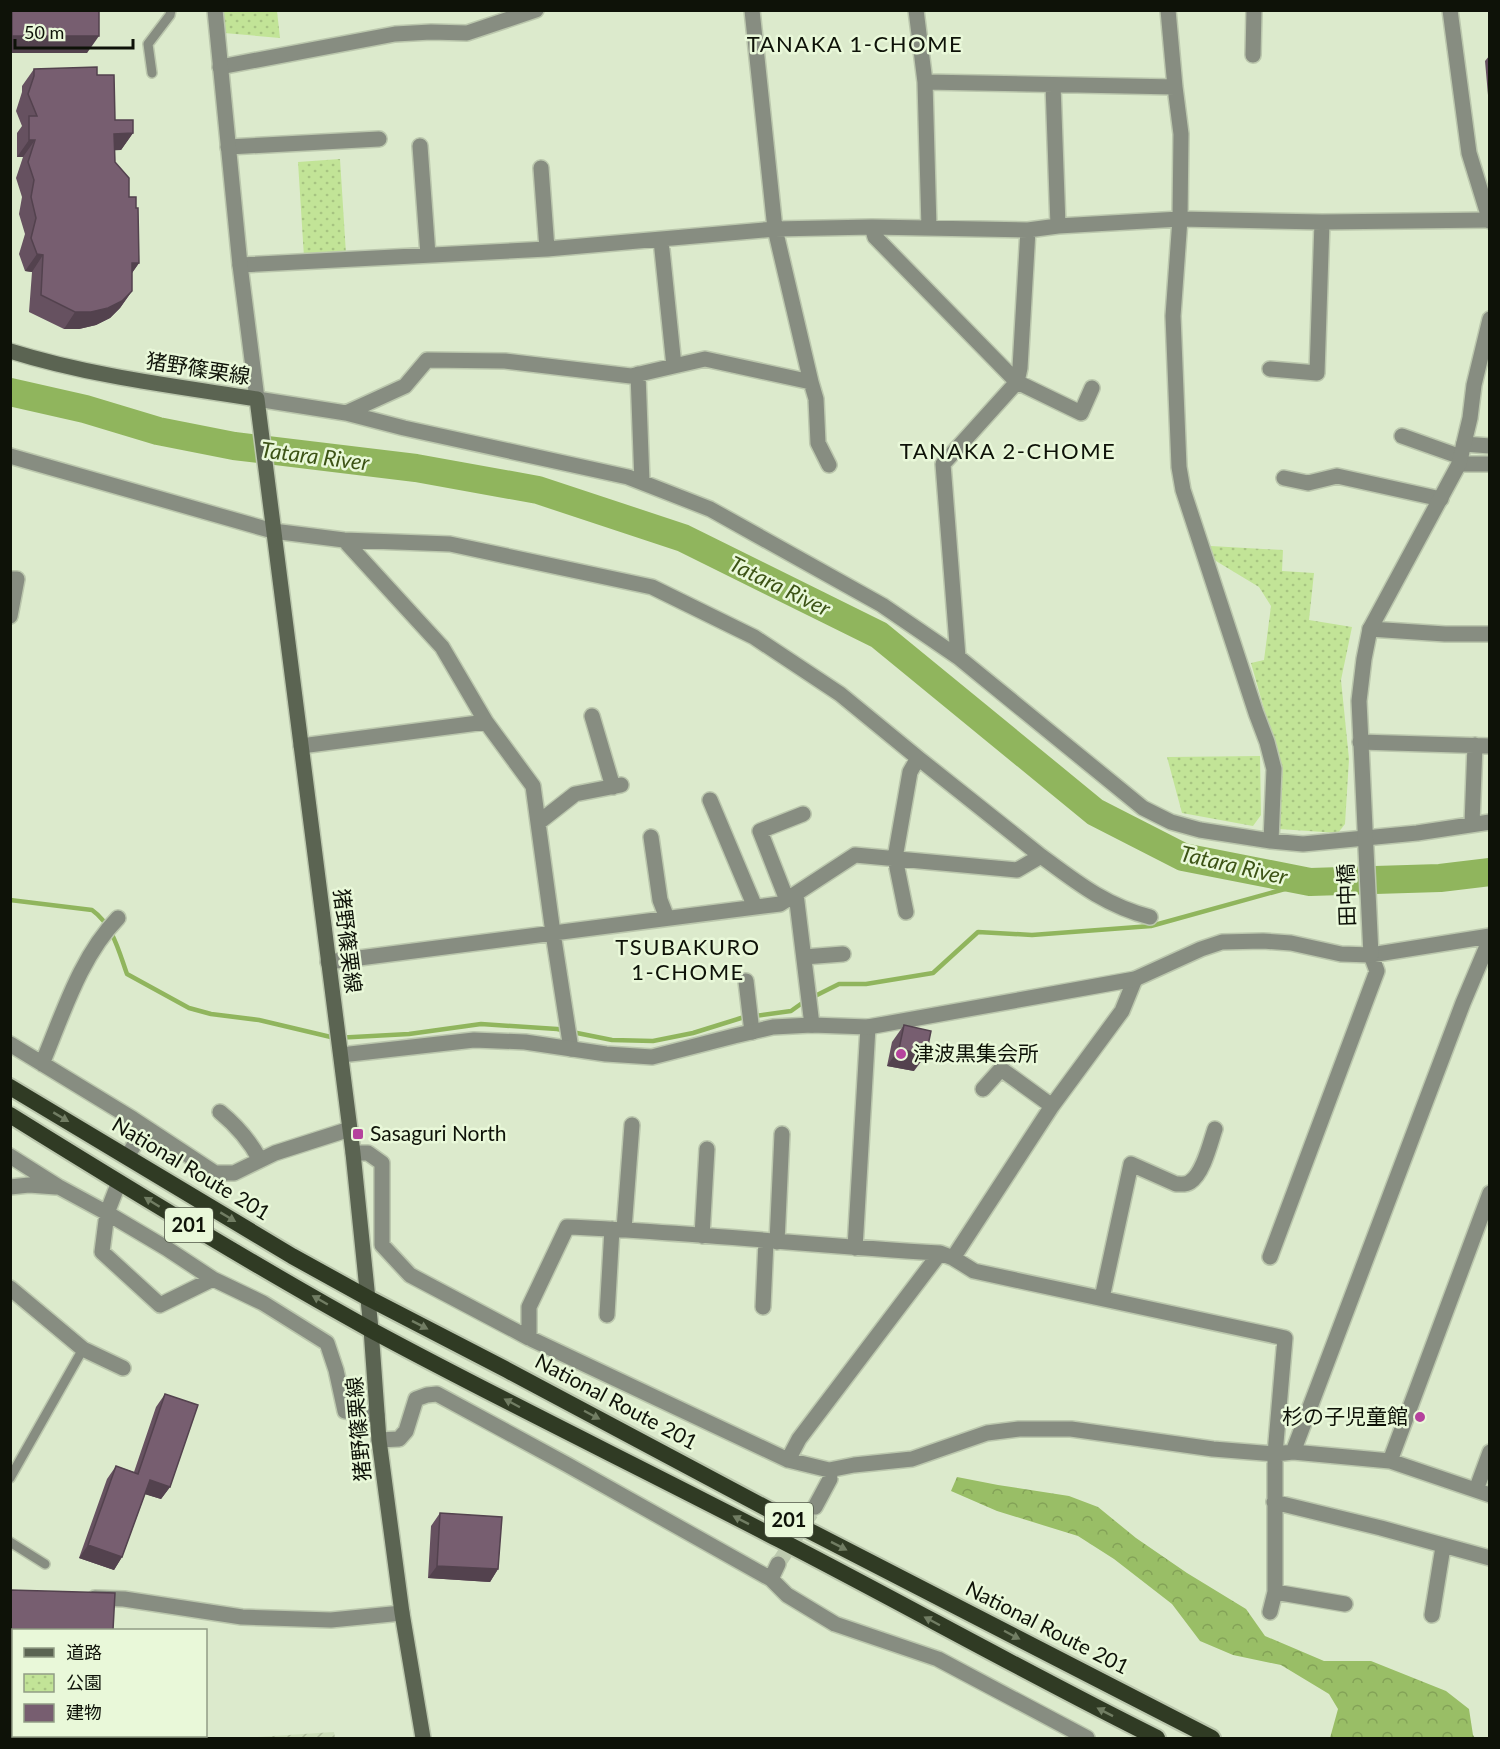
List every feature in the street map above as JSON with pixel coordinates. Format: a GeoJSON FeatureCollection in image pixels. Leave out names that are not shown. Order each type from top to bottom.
{"type":"FeatureCollection","features":[{"type":"Feature","properties":{"kind":"highway","name":"National Route 201"},"geometry":{"type":"LineString","coordinates":[[10,1087],[292,1256],[368,1298],[796,1524],[1212,1738]]}},
{"type":"Feature","properties":{"kind":"highway","name":"201"},"geometry":{"type":"LineString","coordinates":[[10,1114],[185,1223],[371,1329],[1157,1738]]}},
{"type":"Feature","properties":{"kind":"main road","name":"猪野篠栗線"},"geometry":{"type":"LineString","coordinates":[[10,351],[49,363],[100,374],[257,404],[353,1153],[371,1329],[379,1440],[402,1613],[423,1738]]}},
{"type":"Feature","properties":{"kind":"street"},"geometry":{"type":"LineString","coordinates":[[215,10],[240,265],[257,404],[346,413],[627,477],[710,509],[882,605],[958,657],[1143,808],[1171,822],[1200,831],[1271,842],[1303,844],[1365,844],[1490,822]]}},
{"type":"Feature","properties":{"kind":"street"},"geometry":{"type":"LineString","coordinates":[[220,67],[395,34],[467,33],[536,10]]}},
{"type":"Feature","properties":{"kind":"street"},"geometry":{"type":"LineString","coordinates":[[752,10],[775,229],[816,399],[818,444],[829,465]]}},
{"type":"Feature","properties":{"kind":"street"},"geometry":{"type":"LineString","coordinates":[[916,10],[925,82],[929,228]]}},
{"type":"Feature","properties":{"kind":"street"},"geometry":{"type":"LineString","coordinates":[[1168,10],[1181,134],[1173,315],[1179,467],[1183,489],[1274,769],[1271,842]]}},
{"type":"Feature","properties":{"kind":"street"},"geometry":{"type":"LineString","coordinates":[[1253,55],[1254,10]]}},
{"type":"Feature","properties":{"kind":"street"},"geometry":{"type":"LineString","coordinates":[[240,265],[547,249],[775,229],[872,227],[1028,230],[1058,226],[1179,219],[1322,222],[1489,220],[1469,153],[1450,10]]}},
{"type":"Feature","properties":{"kind":"street"},"geometry":{"type":"LineString","coordinates":[[925,82],[1175,87]]}},
{"type":"Feature","properties":{"kind":"street"},"geometry":{"type":"LineString","coordinates":[[1053,85],[1058,226]]}},
{"type":"Feature","properties":{"kind":"street"},"geometry":{"type":"LineString","coordinates":[[228,147],[379,139]]}},
{"type":"Feature","properties":{"kind":"street"},"geometry":{"type":"LineString","coordinates":[[420,146],[428,255]]}},
{"type":"Feature","properties":{"kind":"street"},"geometry":{"type":"LineString","coordinates":[[541,168],[547,249]]}},
{"type":"Feature","properties":{"kind":"street"},"geometry":{"type":"LineString","coordinates":[[1270,369],[1317,373],[1322,222]]}},
{"type":"Feature","properties":{"kind":"street"},"geometry":{"type":"LineString","coordinates":[[872,227],[875,237],[1017,382],[1081,413],[1092,388]]}},
{"type":"Feature","properties":{"kind":"street"},"geometry":{"type":"LineString","coordinates":[[958,657],[943,464],[1017,382],[1020,368],[1028,230]]}},
{"type":"Feature","properties":{"kind":"street"},"geometry":{"type":"LineString","coordinates":[[662,240],[674,366]]}},
{"type":"Feature","properties":{"kind":"street","name":"田中橋"},"geometry":{"type":"LineString","coordinates":[[1270,1257],[1377,971],[1370,947],[1359,701],[1370,629],[1441,499],[1461,455],[1470,418],[1474,385],[1490,319]]}},
{"type":"Feature","properties":{"kind":"street"},"geometry":{"type":"LineString","coordinates":[[346,413],[405,386],[427,360],[505,361],[632,376],[705,359],[811,382]]}},
{"type":"Feature","properties":{"kind":"street"},"geometry":{"type":"LineString","coordinates":[[638,374],[642,482]]}},
{"type":"Feature","properties":{"kind":"street"},"geometry":{"type":"LineString","coordinates":[[1402,436],[1490,464]]}},
{"type":"Feature","properties":{"kind":"street"},"geometry":{"type":"LineString","coordinates":[[1461,455],[1490,446]]}},
{"type":"Feature","properties":{"kind":"street"},"geometry":{"type":"LineString","coordinates":[[10,456],[273,527],[344,540],[450,544],[652,586],[754,637],[840,694],[1041,856],[1088,891],[1133,913],[1150,917]]}},
{"type":"Feature","properties":{"kind":"street"},"geometry":{"type":"LineString","coordinates":[[1284,478],[1308,483],[1337,476],[1441,499]]}},
{"type":"Feature","properties":{"kind":"street"},"geometry":{"type":"LineString","coordinates":[[344,540],[442,647],[486,722],[533,786],[552,933],[571,1048]]}},
{"type":"Feature","properties":{"kind":"street"},"geometry":{"type":"LineString","coordinates":[[10,579],[17,579],[10,616]]}},
{"type":"Feature","properties":{"kind":"street"},"geometry":{"type":"LineString","coordinates":[[1370,629],[1445,634],[1490,634]]}},
{"type":"Feature","properties":{"kind":"street"},"geometry":{"type":"LineString","coordinates":[[538,822],[575,794],[617,786],[592,716]]}},
{"type":"Feature","properties":{"kind":"street"},"geometry":{"type":"LineString","coordinates":[[301,746],[486,722]]}},
{"type":"Feature","properties":{"kind":"street"},"geometry":{"type":"LineString","coordinates":[[1360,742],[1482,746],[1472,824]]}},
{"type":"Feature","properties":{"kind":"street"},"geometry":{"type":"LineString","coordinates":[[906,912],[895,858],[910,772],[918,758]]}},
{"type":"Feature","properties":{"kind":"street"},"geometry":{"type":"LineString","coordinates":[[710,800],[755,907]]}},
{"type":"Feature","properties":{"kind":"street"},"geometry":{"type":"LineString","coordinates":[[802,814],[760,831],[792,897],[804,957],[812,1025]]}},
{"type":"Feature","properties":{"kind":"street"},"geometry":{"type":"LineString","coordinates":[[651,837],[660,900],[667,918]]}},
{"type":"Feature","properties":{"kind":"street"},"geometry":{"type":"LineString","coordinates":[[328,962],[780,904],[855,855],[1017,870],[1041,856]]}},
{"type":"Feature","properties":{"kind":"street"},"geometry":{"type":"LineString","coordinates":[[42,1064],[77,980],[105,932],[118,918]]}},
{"type":"Feature","properties":{"kind":"street"},"geometry":{"type":"LineString","coordinates":[[341,1055],[474,1040],[525,1042],[606,1054],[652,1057],[773,1028],[812,1025],[868,1027],[1135,978],[1222,942],[1242,940],[1282,942],[1341,954],[1370,947],[1490,938],[1462,1004],[1293,1452]]}},
{"type":"Feature","properties":{"kind":"street"},"geometry":{"type":"LineString","coordinates":[[804,957],[843,954]]}},
{"type":"Feature","properties":{"kind":"street"},"geometry":{"type":"LineString","coordinates":[[788,1460],[800,1439],[946,1256],[1122,1011],[1135,978]]}},
{"type":"Feature","properties":{"kind":"street"},"geometry":{"type":"LineString","coordinates":[[746,981],[752,1032]]}},
{"type":"Feature","properties":{"kind":"street"},"geometry":{"type":"LineString","coordinates":[[855,1248],[868,1027]]}},
{"type":"Feature","properties":{"kind":"street"},"geometry":{"type":"LineString","coordinates":[[10,1044],[215,1173],[234,1173],[275,1153],[350,1129]]}},
{"type":"Feature","properties":{"kind":"street"},"geometry":{"type":"LineString","coordinates":[[983,1089],[1001,1069],[1052,1106]]}},
{"type":"Feature","properties":{"kind":"street"},"geometry":{"type":"LineString","coordinates":[[220,1112],[237,1126],[254,1147],[260,1160]]}},
{"type":"Feature","properties":{"kind":"street"},"geometry":{"type":"LineString","coordinates":[[607,1316],[632,1125]]}},
{"type":"Feature","properties":{"kind":"street"},"geometry":{"type":"LineString","coordinates":[[127,1157],[145,1127]]}},
{"type":"Feature","properties":{"kind":"street"},"geometry":{"type":"LineString","coordinates":[[1102,1298],[1131,1164],[1183,1185],[1190,1182],[1200,1172],[1215,1129]]}},
{"type":"Feature","properties":{"kind":"street"},"geometry":{"type":"LineString","coordinates":[[763,1307],[782,1134]]}},
{"type":"Feature","properties":{"kind":"street"},"geometry":{"type":"LineString","coordinates":[[702,1236],[706,1149]]}},
{"type":"Feature","properties":{"kind":"street"},"geometry":{"type":"LineString","coordinates":[[353,1153],[368,1152],[382,1163],[382,1245],[410,1275],[529,1338],[788,1460],[829,1470],[912,1459],[987,1433],[1019,1429],[1071,1429],[1213,1449],[1275,1454],[1293,1452],[1390,1461],[1483,1492],[1490,1452]]}},
{"type":"Feature","properties":{"kind":"street"},"geometry":{"type":"LineString","coordinates":[[10,1156],[58,1187],[166,1248],[213,1279],[263,1303],[327,1343],[345,1411],[377,1415]]}},
{"type":"Feature","properties":{"kind":"street"},"geometry":{"type":"LineString","coordinates":[[119,1182],[107,1213],[102,1252],[160,1305],[213,1279]]}},
{"type":"Feature","properties":{"kind":"street"},"geometry":{"type":"LineString","coordinates":[[10,1187],[29,1185],[58,1187]]}},
{"type":"Feature","properties":{"kind":"street"},"geometry":{"type":"LineString","coordinates":[[1390,1461],[1490,1193]]}},
{"type":"Feature","properties":{"kind":"street"},"geometry":{"type":"LineString","coordinates":[[529,1338],[529,1307],[567,1227],[618,1229],[946,1256],[974,1271],[1285,1338],[1275,1454],[1275,1593],[1270,1612]]}},
{"type":"Feature","properties":{"kind":"street"},"geometry":{"type":"LineString","coordinates":[[10,1288],[83,1349],[123,1368]]}},
{"type":"Feature","properties":{"kind":"street"},"geometry":{"type":"LineString","coordinates":[[379,1440],[399,1439],[406,1431],[416,1399],[427,1395],[437,1395],[771,1578],[787,1595],[835,1624],[938,1659],[1087,1738]]}},
{"type":"Feature","properties":{"kind":"street"},"geometry":{"type":"LineString","coordinates":[[815,1506],[830,1479],[829,1470]]}},
{"type":"Feature","properties":{"kind":"street"},"geometry":{"type":"LineString","coordinates":[[1274,1502],[1490,1558]]}},
{"type":"Feature","properties":{"kind":"street"},"geometry":{"type":"LineString","coordinates":[[1432,1615],[1443,1546]]}},
{"type":"Feature","properties":{"kind":"street"},"geometry":{"type":"LineString","coordinates":[[771,1578],[778,1564]]}},
{"type":"Feature","properties":{"kind":"street"},"geometry":{"type":"LineString","coordinates":[[1275,1593],[1345,1605]]}},
{"type":"Feature","properties":{"kind":"street"},"geometry":{"type":"LineString","coordinates":[[78,1598],[124,1599],[242,1617],[332,1620],[402,1613]]}},
{"type":"Feature","properties":{"kind":"lane"},"geometry":{"type":"LineString","coordinates":[[152,73],[148,44],[170,15],[171,10]]}},
{"type":"Feature","properties":{"kind":"lane"},"geometry":{"type":"LineString","coordinates":[[10,1478],[83,1349]]}},
{"type":"Feature","properties":{"kind":"lane"},"geometry":{"type":"LineString","coordinates":[[10,1542],[45,1564]]}},
{"type":"Feature","properties":{"kind":"shaded area"},"geometry":{"type":"Polygon","coordinates":[[[334,1732],[335,1738],[244,1738],[334,1732]]]}},
{"type":"Feature","properties":{"kind":"green space"},"geometry":{"type":"Polygon","coordinates":[[[221,11],[277,11],[280,38],[224,33],[221,11]]]}},
{"type":"Feature","properties":{"kind":"green space"},"geometry":{"type":"Polygon","coordinates":[[[340,159],[346,254],[304,257],[298,162],[340,159]]]}},
{"type":"Feature","properties":{"kind":"green space"},"geometry":{"type":"Polygon","coordinates":[[[1211,546],[1283,550],[1282,571],[1314,573],[1309,620],[1352,627],[1341,680],[1349,759],[1345,824],[1338,833],[1279,829],[1281,789],[1278,758],[1251,663],[1264,660],[1271,606],[1259,587],[1211,558],[1211,546]]]}},
{"type":"Feature","properties":{"kind":"green space"},"geometry":{"type":"Polygon","coordinates":[[[1260,756],[1261,815],[1253,826],[1182,813],[1167,757],[1260,756]]]}},
{"type":"Feature","properties":{"kind":"green space"},"geometry":{"type":"Polygon","coordinates":[[[957,1477],[1069,1496],[1098,1507],[1136,1538],[1246,1609],[1265,1636],[1324,1661],[1371,1661],[1446,1691],[1469,1709],[1475,1738],[1330,1738],[1338,1709],[1329,1694],[1281,1665],[1233,1655],[1200,1641],[1172,1604],[1114,1559],[1078,1536],[997,1511],[951,1491],[957,1477]]]}},
{"type":"Feature","properties":{"kind":"building"},"geometry":{"type":"Polygon","coordinates":[[[12,10],[99,10],[99,36],[12,36],[12,10]]]}},
{"type":"Feature","properties":{"kind":"building"},"geometry":{"type":"Polygon","coordinates":[[[97,67],[97,75],[114,75],[115,120],[133,120],[133,133],[114,134],[115,162],[129,178],[129,197],[136,197],[139,263],[132,263],[132,291],[122,301],[108,308],[91,312],[75,312],[41,295],[43,255],[37,254],[31,238],[36,218],[31,197],[34,180],[28,162],[35,140],[29,140],[29,116],[37,116],[28,94],[34,69],[97,67]]]}},
{"type":"Feature","properties":{"kind":"building"},"geometry":{"type":"Polygon","coordinates":[[[904,1025],[931,1031],[926,1055],[899,1049],[904,1025]]]}},
{"type":"Feature","properties":{"kind":"building"},"geometry":{"type":"Polygon","coordinates":[[[165,1394],[198,1405],[170,1487],[150,1480],[122,1557],[88,1545],[116,1466],[138,1474],[165,1394]]]}},
{"type":"Feature","properties":{"kind":"building"},"geometry":{"type":"Polygon","coordinates":[[[440,1513],[502,1517],[498,1569],[437,1566],[440,1513]]]}},
{"type":"Feature","properties":{"kind":"building"},"geometry":{"type":"Polygon","coordinates":[[[10,1590],[115,1593],[113,1629],[10,1629],[10,1590]]]}},
{"type":"Feature","properties":{"kind":"waterway","name":"Tatara River"},"geometry":{"type":"LineString","coordinates":[[10,392],[85,409],[158,431],[234,446],[416,468],[538,490],[683,538],[879,635],[1095,812],[1183,857],[1310,882],[1440,878],[1490,872]]}},
{"type":"Feature","properties":{"kind":"waterway"},"geometry":{"type":"LineString","coordinates":[[813,997],[839,984],[866,984],[933,973],[978,932],[1032,935],[1151,926],[1310,882]]}},
{"type":"Feature","properties":{"kind":"waterway"},"geometry":{"type":"LineString","coordinates":[[10,900],[92,910],[110,931],[127,974],[189,1008],[211,1014],[259,1020],[335,1038],[409,1034],[481,1024],[557,1029],[612,1040],[653,1041],[693,1033],[741,1018],[791,1011],[805,1001]]}},
{"type":"Feature","properties":{"kind":"tunnel"},"geometry":{"type":"LineString","coordinates":[[778,1564],[815,1507]]}},
{"type":"Feature","properties":{"kind":"place","name":"津波黒集会所"},"geometry":{"type":"Point","coordinates":[901,1054]}},
{"type":"Feature","properties":{"kind":"place","name":"Sasaguri North"},"geometry":{"type":"Point","coordinates":[358,1134]}},
{"type":"Feature","properties":{"kind":"place","name":"杉の子児童館"},"geometry":{"type":"Point","coordinates":[1420,1417]}},
{"type":"Feature","properties":{"kind":"district","name":"TANAKA 1-CHOME"},"geometry":{"type":"Point","coordinates":[855,44]}},
{"type":"Feature","properties":{"kind":"district","name":"TANAKA 2-CHOME"},"geometry":{"type":"Point","coordinates":[1008,451]}},
{"type":"Feature","properties":{"kind":"district","name":"TSUBAKURO 1-CHOME"},"geometry":{"type":"Point","coordinates":[688,960]}}]}
